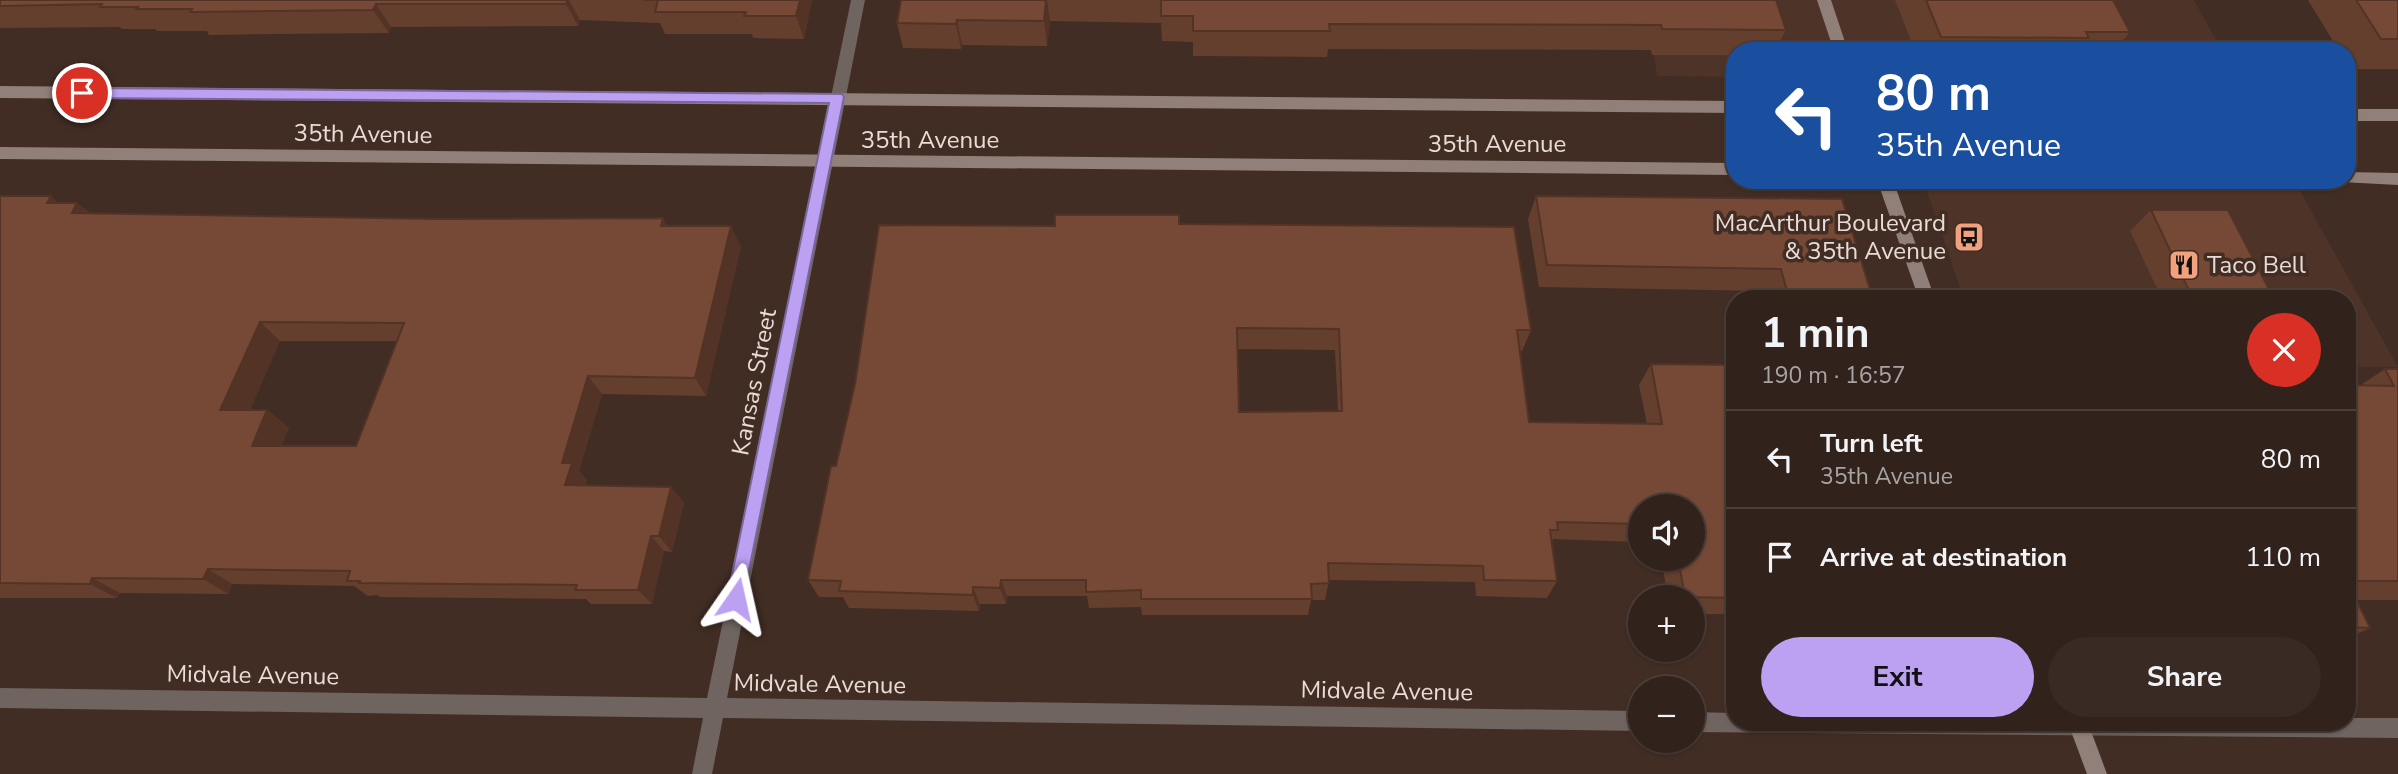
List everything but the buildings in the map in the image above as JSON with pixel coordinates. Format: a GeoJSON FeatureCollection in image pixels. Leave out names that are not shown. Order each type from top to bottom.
{"type":"FeatureCollection","features":[{"type":"Feature","properties":{"kind":"main road"},"geometry":{"type":"LineString","coordinates":[[1824,0],[1838,42]]}},
{"type":"Feature","properties":{"kind":"main road","name":"35th Avenue"},"geometry":{"type":"LineString","coordinates":[[0,92],[837,97],[1726,107]]}},
{"type":"Feature","properties":{"kind":"main road"},"geometry":{"type":"LineString","coordinates":[[2356,115],[2398,115]]}},
{"type":"Feature","properties":{"kind":"main road","name":"35th Avenue"},"geometry":{"type":"LineString","coordinates":[[0,153],[1726,169]]}},
{"type":"Feature","properties":{"kind":"main road"},"geometry":{"type":"LineString","coordinates":[[2356,178],[2398,179]]}},
{"type":"Feature","properties":{"kind":"main road"},"geometry":{"type":"LineString","coordinates":[[1888,189],[1924,290]]}},
{"type":"Feature","properties":{"kind":"main road"},"geometry":{"type":"LineString","coordinates":[[2080,731],[2097,774]]}},
{"type":"Feature","properties":{"kind":"street","name":"Kansas Street"},"geometry":{"type":"LineString","coordinates":[[702,774],[858,0]]}},
{"type":"Feature","properties":{"kind":"street","name":"Midvale Avenue"},"geometry":{"type":"LineString","coordinates":[[0,698],[1628,721]]}},
{"type":"Feature","properties":{"kind":"street"},"geometry":{"type":"LineString","coordinates":[[1705,722],[1726,723]]}},
{"type":"Feature","properties":{"kind":"street"},"geometry":{"type":"LineString","coordinates":[[2356,728],[2398,728]]}},
{"type":"Feature","properties":{"kind":"shaded area"},"geometry":{"type":"Polygon","coordinates":[[[1645,0],[2194,0],[2217,42],[1726,42],[1726,77],[1657,76],[1645,0]]]}},
{"type":"Feature","properties":{"kind":"shaded area"},"geometry":{"type":"Polygon","coordinates":[[[1926,189],[2299,189],[2355,290],[1961,290],[1926,189]]]}},
{"type":"Feature","properties":{"kind":"shaded area"},"geometry":{"type":"Polygon","coordinates":[[[2356,291],[2398,367],[2356,367],[2356,291]]]}},
{"type":"Feature","properties":{"kind":"place","name":"MacArthur Boulevard & 35th Avenue"},"geometry":{"type":"Point","coordinates":[1969,237]}},
{"type":"Feature","properties":{"kind":"place","name":"Taco Bell"},"geometry":{"type":"Point","coordinates":[2184,265]}},
{"type":"Feature","properties":{"kind":"route"},"geometry":{"type":"LineString","coordinates":[[82,93],[837,97],[736,599]]}}]}
